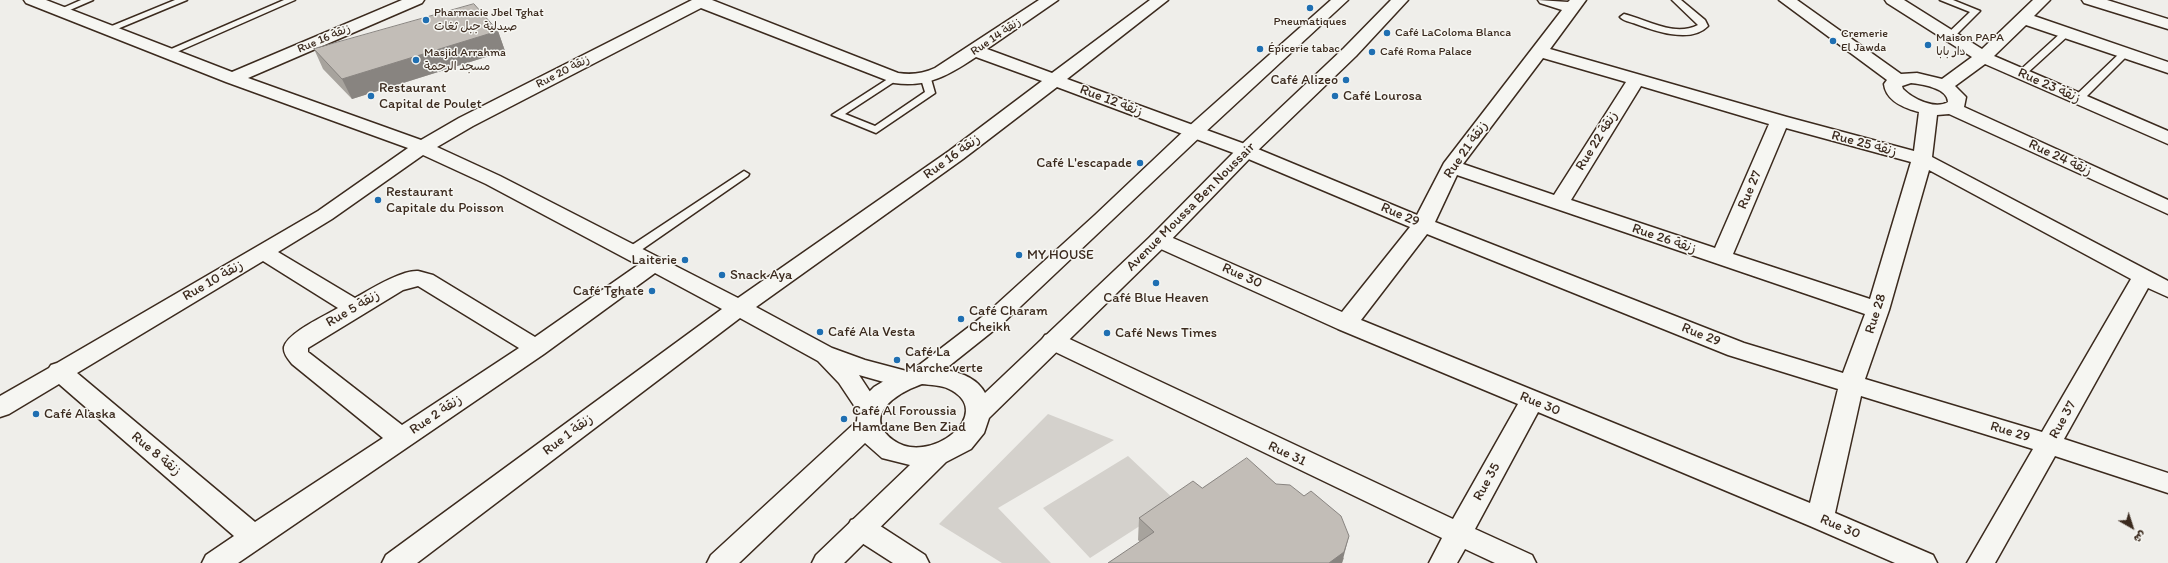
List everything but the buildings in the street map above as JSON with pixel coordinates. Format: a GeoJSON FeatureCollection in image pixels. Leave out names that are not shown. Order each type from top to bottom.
{"type":"FeatureCollection","features":[{"type":"Feature","properties":{"kind":"street"},"geometry":{"type":"LineString","coordinates":[[32,0],[232,78],[422,147],[493,180],[824,354],[859,367],[913,377],[940,376],[956,380],[969,388],[977,399],[980,412],[977,425],[968,438],[954,448],[937,455],[918,457],[899,454],[884,448],[874,437],[869,417],[846,376],[824,354]]}},
{"type":"Feature","properties":{"kind":"street","name":"Rue 16 زنقة"},"geometry":{"type":"LineString","coordinates":[[232,78],[416,0]]}},
{"type":"Feature","properties":{"kind":"street","name":"Rue 14 زنقة"},"geometry":{"type":"LineString","coordinates":[[934,76],[976,51],[1050,0]]}},
{"type":"Feature","properties":{"kind":"street","name":"Rue 16 زنقة"},"geometry":{"type":"LineString","coordinates":[[739,308],[956,155],[1054,79],[1160,0]]}},
{"type":"Feature","properties":{"kind":"street"},"geometry":{"type":"LineString","coordinates":[[721,563],[869,417],[877,398],[889,387],[913,377],[995,318],[1102,220],[1194,132],[1340,0]]}},
{"type":"Feature","properties":{"kind":"street","name":"Avenue Moussa Ben Noussair"},"geometry":{"type":"LineString","coordinates":[[980,412],[1160,240],[1246,151],[1350,52],[1400,0]]}},
{"type":"Feature","properties":{"kind":"street"},"geometry":{"type":"LineString","coordinates":[[1546,0],[1575,4]]}},
{"type":"Feature","properties":{"kind":"street"},"geometry":{"type":"LineString","coordinates":[[1787,0],[1898,80]]}},
{"type":"Feature","properties":{"kind":"street","name":"Rue 23 زنقة"},"geometry":{"type":"LineString","coordinates":[[1893,0],[1982,57],[2168,138]]}},
{"type":"Feature","properties":{"kind":"street"},"geometry":{"type":"LineString","coordinates":[[1944,86],[1982,57],[2042,0]]}},
{"type":"Feature","properties":{"kind":"street"},"geometry":{"type":"LineString","coordinates":[[2090,0],[2168,24]]}},
{"type":"Feature","properties":{"kind":"street"},"geometry":{"type":"LineString","coordinates":[[702,1],[894,78],[912,81],[934,76]]}},
{"type":"Feature","properties":{"kind":"street","name":"Rue 20 زنقة"},"geometry":{"type":"LineString","coordinates":[[422,147],[466,122],[702,1]]}},
{"type":"Feature","properties":{"kind":"street","name":"Rue 21 زنقة"},"geometry":{"type":"LineString","coordinates":[[1346,323],[1423,225],[1451,167],[1575,4]]}},
{"type":"Feature","properties":{"kind":"street"},"geometry":{"type":"LineString","coordinates":[[2023,18],[2168,68]]}},
{"type":"Feature","properties":{"kind":"street"},"geometry":{"type":"LineString","coordinates":[[2151,18],[2168,19]]}},
{"type":"Feature","properties":{"kind":"street","name":"Rue 12 زنقة"},"geometry":{"type":"LineString","coordinates":[[976,51],[1246,151]]}},
{"type":"Feature","properties":{"kind":"street","name":"Rue 25 زنقة"},"geometry":{"type":"LineString","coordinates":[[1538,52],[1922,160],[2168,290]]}},
{"type":"Feature","properties":{"kind":"street"},"geometry":{"type":"LineString","coordinates":[[1919,79],[1944,86],[1958,99],[1957,104],[1952,108],[1929,108],[1911,103],[1898,96],[1892,87],[1898,80],[1919,79]]}},
{"type":"Feature","properties":{"kind":"street","name":"Rue 22 زنقة"},"geometry":{"type":"LineString","coordinates":[[1559,203],[1636,80]]}},
{"type":"Feature","properties":{"kind":"street","name":"Rue 28"},"geometry":{"type":"LineString","coordinates":[[1820,518],[1850,385],[1878,310],[1922,160],[1929,108]]}},
{"type":"Feature","properties":{"kind":"street","name":"Rue 24 زنقة"},"geometry":{"type":"LineString","coordinates":[[1952,108],[2168,208]]}},
{"type":"Feature","properties":{"kind":"street","name":"Rue 27"},"geometry":{"type":"LineString","coordinates":[[1721,258],[1780,121]]}},
{"type":"Feature","properties":{"kind":"street","name":"Rue 10 زنقة"},"geometry":{"type":"LineString","coordinates":[[0,408],[59,371],[331,210],[422,147]]}},
{"type":"Feature","properties":{"kind":"street","name":"Rue 29"},"geometry":{"type":"LineString","coordinates":[[1246,151],[1423,225],[1736,349],[1850,385],[2049,444],[2168,483]]}},
{"type":"Feature","properties":{"kind":"street","name":"Rue 26 زنقة"},"geometry":{"type":"LineString","coordinates":[[1451,167],[1878,310]]}},
{"type":"Feature","properties":{"kind":"street","name":"Rue 30"},"geometry":{"type":"LineString","coordinates":[[1160,240],[1346,323],[1820,518],[1923,563]]}},
{"type":"Feature","properties":{"kind":"street"},"geometry":{"type":"LineString","coordinates":[[262,252],[354,308]]}},
{"type":"Feature","properties":{"kind":"street","name":"Rue 2 زنقة"},"geometry":{"type":"LineString","coordinates":[[216,563],[536,348],[654,264]]}},
{"type":"Feature","properties":{"kind":"street","name":"Rue 37"},"geometry":{"type":"LineString","coordinates":[[1981,563],[2143,277]]}},
{"type":"Feature","properties":{"kind":"street","name":"Rue 5 زنقة"},"geometry":{"type":"LineString","coordinates":[[401,438],[300,358],[296,352],[296,346],[302,339],[405,280],[416,278],[425,280],[536,348]]}},
{"type":"Feature","properties":{"kind":"street","name":"Rue 1 زنقة"},"geometry":{"type":"LineString","coordinates":[[396,563],[739,308]]}},
{"type":"Feature","properties":{"kind":"street","name":"Rue 31"},"geometry":{"type":"LineString","coordinates":[[1053,341],[1275,448],[1522,563]]}},
{"type":"Feature","properties":{"kind":"street","name":"Rue 8 زنقة"},"geometry":{"type":"LineString","coordinates":[[59,371],[254,537]]}},
{"type":"Feature","properties":{"kind":"street","name":"Rue 35"},"geometry":{"type":"LineString","coordinates":[[1443,563],[1532,400]]}},
{"type":"Feature","properties":{"kind":"street"},"geometry":{"type":"LineString","coordinates":[[826,563],[937,455]]}},
{"type":"Feature","properties":{"kind":"street"},"geometry":{"type":"LineString","coordinates":[[861,528],[915,563]]}},
{"type":"Feature","properties":{"kind":"lane"},"geometry":{"type":"LineString","coordinates":[[60,11],[89,0]]}},
{"type":"Feature","properties":{"kind":"lane"},"geometry":{"type":"LineString","coordinates":[[107,30],[183,0]]}},
{"type":"Feature","properties":{"kind":"lane"},"geometry":{"type":"LineString","coordinates":[[167,53],[291,0]]}},
{"type":"Feature","properties":{"kind":"lane"},"geometry":{"type":"LineString","coordinates":[[1624,17],[1680,32],[1690,32],[1703,26],[1702,22],[1676,0]]}},
{"type":"Feature","properties":{"kind":"lane"},"geometry":{"type":"LineString","coordinates":[[1944,0],[1976,11],[1950,36]]}},
{"type":"Feature","properties":{"kind":"lane"},"geometry":{"type":"LineString","coordinates":[[2021,74],[2066,33]]}},
{"type":"Feature","properties":{"kind":"lane"},"geometry":{"type":"LineString","coordinates":[[2078,99],[2125,53]]}},
{"type":"Feature","properties":{"kind":"lane"},"geometry":{"type":"LineString","coordinates":[[894,78],[837,115],[876,130],[930,93],[934,76]]}},
{"type":"Feature","properties":{"kind":"lane"},"geometry":{"type":"LineString","coordinates":[[630,252],[744,174]]}},
{"type":"Feature","properties":{"kind":"shaded area"},"geometry":{"type":"Polygon","coordinates":[[[1048,414],[1114,440],[998,508],[1051,563],[1002,563],[939,524],[1048,414]]]}},
{"type":"Feature","properties":{"kind":"shaded area"},"geometry":{"type":"Polygon","coordinates":[[[1128,456],[1177,502],[1090,558],[1043,508],[1128,456]]]}},
{"type":"Feature","properties":{"kind":"place","name":"Pneumatiques"},"geometry":{"type":"Point","coordinates":[1310,8]}},
{"type":"Feature","properties":{"kind":"place","name":"Pharmacie Jbel Tghat صيدلية جبل ثغات"},"geometry":{"type":"Point","coordinates":[426,20]}},
{"type":"Feature","properties":{"kind":"place","name":"Café LaColoma Blanca"},"geometry":{"type":"Point","coordinates":[1387,33]}},
{"type":"Feature","properties":{"kind":"place","name":"Cremerie El Jawda"},"geometry":{"type":"Point","coordinates":[1833,41]}},
{"type":"Feature","properties":{"kind":"place","name":"Maison PAPA دار بابا"},"geometry":{"type":"Point","coordinates":[1928,45]}},
{"type":"Feature","properties":{"kind":"place","name":"Épicerie tabac"},"geometry":{"type":"Point","coordinates":[1260,49]}},
{"type":"Feature","properties":{"kind":"place","name":"Café Roma Palace"},"geometry":{"type":"Point","coordinates":[1372,52]}},
{"type":"Feature","properties":{"kind":"place","name":"Masjid Arrahma مسجد الرحمة"},"geometry":{"type":"Point","coordinates":[416,60]}},
{"type":"Feature","properties":{"kind":"place","name":"Café Alizeo"},"geometry":{"type":"Point","coordinates":[1346,80]}},
{"type":"Feature","properties":{"kind":"place","name":"Restaurant Capital de Poulet"},"geometry":{"type":"Point","coordinates":[371,96]}},
{"type":"Feature","properties":{"kind":"place","name":"Café Lourosa"},"geometry":{"type":"Point","coordinates":[1335,96]}},
{"type":"Feature","properties":{"kind":"place","name":"Café L'escapade"},"geometry":{"type":"Point","coordinates":[1140,163]}},
{"type":"Feature","properties":{"kind":"place","name":"Restaurant Capitale du Poisson"},"geometry":{"type":"Point","coordinates":[378,200]}},
{"type":"Feature","properties":{"kind":"place","name":"MY HOUSE"},"geometry":{"type":"Point","coordinates":[1019,255]}},
{"type":"Feature","properties":{"kind":"place","name":"Laiterie"},"geometry":{"type":"Point","coordinates":[685,260]}},
{"type":"Feature","properties":{"kind":"place","name":"Snack Aya"},"geometry":{"type":"Point","coordinates":[722,275]}},
{"type":"Feature","properties":{"kind":"place","name":"Café Blue Heaven"},"geometry":{"type":"Point","coordinates":[1156,283]}},
{"type":"Feature","properties":{"kind":"place","name":"Café Tghate"},"geometry":{"type":"Point","coordinates":[652,291]}},
{"type":"Feature","properties":{"kind":"place","name":"Café Charam Cheikh"},"geometry":{"type":"Point","coordinates":[961,319]}},
{"type":"Feature","properties":{"kind":"place","name":"Café Ala Vesta"},"geometry":{"type":"Point","coordinates":[820,332]}},
{"type":"Feature","properties":{"kind":"place","name":"Café News Times"},"geometry":{"type":"Point","coordinates":[1107,333]}},
{"type":"Feature","properties":{"kind":"place","name":"Café La Marche verte"},"geometry":{"type":"Point","coordinates":[897,360]}},
{"type":"Feature","properties":{"kind":"place","name":"Café Alaska"},"geometry":{"type":"Point","coordinates":[36,414]}},
{"type":"Feature","properties":{"kind":"place","name":"Café Al Foroussia Hamdane Ben Ziad"},"geometry":{"type":"Point","coordinates":[844,419]}}]}
